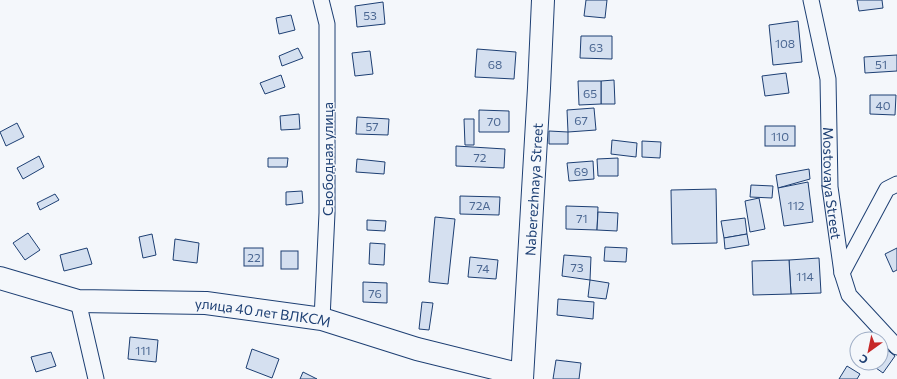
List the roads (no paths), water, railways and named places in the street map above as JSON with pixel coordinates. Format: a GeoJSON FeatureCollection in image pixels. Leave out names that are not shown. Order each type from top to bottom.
{"type":"FeatureCollection","features":[{"type":"Feature","properties":{"kind":"street","name":"Свободная улица"},"geometry":{"type":"LineString","coordinates":[[321,0],[327,24],[327,213],[322,319]]}},
{"type":"Feature","properties":{"kind":"street","name":"Naberezhnaya Street"},"geometry":{"type":"LineString","coordinates":[[522,377],[540,88],[543,0]]}},
{"type":"Feature","properties":{"kind":"street","name":"Mostovaya Street"},"geometry":{"type":"LineString","coordinates":[[811,0],[828,80],[830,187],[842,273],[849,295],[897,347]]}},
{"type":"Feature","properties":{"kind":"street"},"geometry":{"type":"LineString","coordinates":[[842,273],[887,189],[897,184]]}},
{"type":"Feature","properties":{"kind":"street","name":"улица 40 лет ВЛКСМ"},"geometry":{"type":"LineString","coordinates":[[0,278],[78,301],[206,303],[322,319],[417,349],[522,377]]}},
{"type":"Feature","properties":{"kind":"street"},"geometry":{"type":"LineString","coordinates":[[78,301],[96,379]]}}]}
